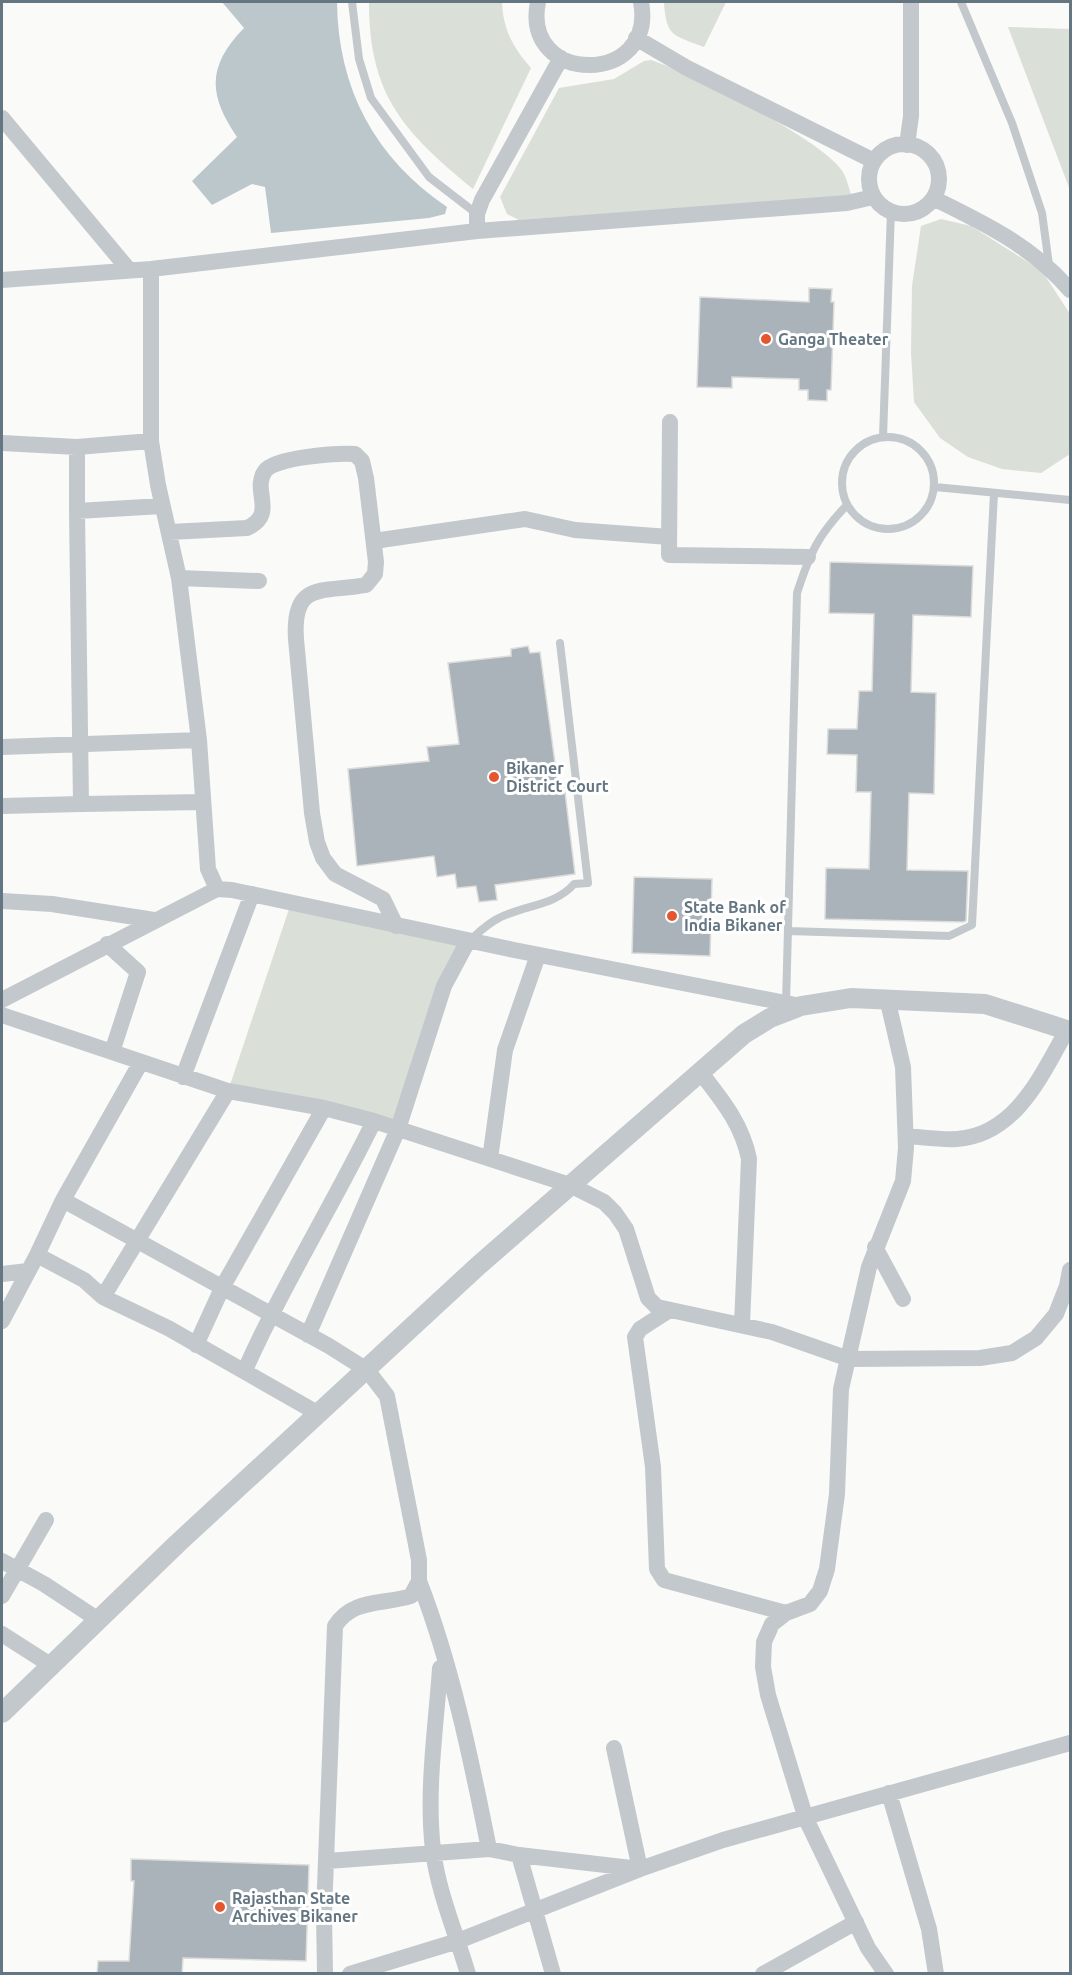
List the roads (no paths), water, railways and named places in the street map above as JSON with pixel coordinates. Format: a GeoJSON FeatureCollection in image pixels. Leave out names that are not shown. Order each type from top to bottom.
{"type":"FeatureCollection","features":[{"type":"Feature","properties":{"kind":"street"},"geometry":{"type":"LineString","coordinates":[[538,2],[539,31],[548,47],[561,58],[581,66],[603,65],[622,55],[636,38],[642,19],[640,2]]}},
{"type":"Feature","properties":{"kind":"street"},"geometry":{"type":"LineString","coordinates":[[907,145],[911,116],[911,2]]}},
{"type":"Feature","properties":{"kind":"street"},"geometry":{"type":"LineString","coordinates":[[636,38],[698,74],[874,161]]}},
{"type":"Feature","properties":{"kind":"street"},"geometry":{"type":"LineString","coordinates":[[477,231],[477,214],[482,200],[561,58]]}},
{"type":"Feature","properties":{"kind":"street"},"geometry":{"type":"LineString","coordinates":[[2,118],[129,270]]}},
{"type":"Feature","properties":{"kind":"street"},"geometry":{"type":"LineString","coordinates":[[907,145],[919,147],[931,156],[938,169],[939,182],[935,199],[915,212],[891,211],[873,197],[869,184],[874,161],[891,147],[907,145]]}},
{"type":"Feature","properties":{"kind":"street"},"geometry":{"type":"LineString","coordinates":[[2,280],[151,269],[477,231],[847,203],[873,197]]}},
{"type":"Feature","properties":{"kind":"street"},"geometry":{"type":"LineString","coordinates":[[935,199],[990,226],[1049,265],[1071,290]]}},
{"type":"Feature","properties":{"kind":"street"},"geometry":{"type":"LineString","coordinates":[[151,269],[151,441],[162,506],[170,531],[179,578],[199,740],[208,869],[217,889]]}},
{"type":"Feature","properties":{"kind":"street"},"geometry":{"type":"LineString","coordinates":[[670,422],[669,555],[808,557]]}},
{"type":"Feature","properties":{"kind":"street"},"geometry":{"type":"LineString","coordinates":[[2,443],[76,447],[151,441]]}},
{"type":"Feature","properties":{"kind":"street"},"geometry":{"type":"LineString","coordinates":[[76,447],[81,804]]}},
{"type":"Feature","properties":{"kind":"street"},"geometry":{"type":"LineString","coordinates":[[170,531],[247,528],[256,524],[261,516],[264,471],[275,463],[344,453],[355,454],[362,461],[376,562],[372,580],[366,585],[319,591],[305,597],[297,607],[294,619],[312,813],[317,842],[323,858],[335,874],[383,899],[396,926]]}},
{"type":"Feature","properties":{"kind":"street"},"geometry":{"type":"LineString","coordinates":[[77,511],[162,506]]}},
{"type":"Feature","properties":{"kind":"street"},"geometry":{"type":"LineString","coordinates":[[374,541],[525,519],[575,530],[669,537]]}},
{"type":"Feature","properties":{"kind":"street"},"geometry":{"type":"LineString","coordinates":[[179,578],[259,581]]}},
{"type":"Feature","properties":{"kind":"street"},"geometry":{"type":"LineString","coordinates":[[2,747],[81,746],[199,740]]}},
{"type":"Feature","properties":{"kind":"street"},"geometry":{"type":"LineString","coordinates":[[2,806],[202,802]]}},
{"type":"Feature","properties":{"kind":"street"},"geometry":{"type":"LineString","coordinates":[[2,1000],[217,889],[252,894],[468,941],[793,1005],[851,998],[985,1004],[1069,1030],[1032,1093],[1017,1110],[996,1126],[975,1136],[957,1139],[906,1136]]}},
{"type":"Feature","properties":{"kind":"street"},"geometry":{"type":"LineString","coordinates":[[183,1077],[252,894]]}},
{"type":"Feature","properties":{"kind":"street"},"geometry":{"type":"LineString","coordinates":[[2,901],[52,904],[154,920]]}},
{"type":"Feature","properties":{"kind":"street"},"geometry":{"type":"LineString","coordinates":[[308,1335],[398,1129],[444,986],[468,941]]}},
{"type":"Feature","properties":{"kind":"street"},"geometry":{"type":"LineString","coordinates":[[107,944],[138,972],[112,1052]]}},
{"type":"Feature","properties":{"kind":"street"},"geometry":{"type":"LineString","coordinates":[[490,1159],[505,1050],[538,955]]}},
{"type":"Feature","properties":{"kind":"street"},"geometry":{"type":"LineString","coordinates":[[886,1974],[868,1948],[806,1819],[768,1695],[763,1667],[764,1642],[772,1624],[786,1613],[810,1604],[820,1591],[827,1569],[837,1494],[841,1389],[875,1247],[903,1181],[906,1136],[903,1067],[887,998]]}},
{"type":"Feature","properties":{"kind":"street"},"geometry":{"type":"LineString","coordinates":[[2,1713],[52,1666],[96,1619],[479,1265],[744,1034],[793,1005]]}},
{"type":"Feature","properties":{"kind":"street"},"geometry":{"type":"LineString","coordinates":[[2,1015],[228,1091],[324,1108],[374,1121],[570,1185],[604,1202],[626,1229],[648,1298],[657,1306],[668,1311],[772,1332],[849,1359],[980,1358],[1012,1353],[1036,1338],[1056,1314],[1071,1270]]}},
{"type":"Feature","properties":{"kind":"street"},"geometry":{"type":"LineString","coordinates":[[2,1321],[63,1200],[141,1062]]}},
{"type":"Feature","properties":{"kind":"street"},"geometry":{"type":"LineString","coordinates":[[701,1073],[733,1114],[746,1142],[749,1159],[742,1325]]}},
{"type":"Feature","properties":{"kind":"street"},"geometry":{"type":"LineString","coordinates":[[103,1298],[228,1091]]}},
{"type":"Feature","properties":{"kind":"street"},"geometry":{"type":"LineString","coordinates":[[196,1345],[223,1286],[324,1108]]}},
{"type":"Feature","properties":{"kind":"street"},"geometry":{"type":"LineString","coordinates":[[245,1371],[270,1314],[348,1174],[374,1121]]}},
{"type":"Feature","properties":{"kind":"street"},"geometry":{"type":"LineString","coordinates":[[63,1200],[223,1286],[367,1370],[387,1396],[419,1560],[419,1581],[442,1653],[473,1772],[489,1849]]}},
{"type":"Feature","properties":{"kind":"street"},"geometry":{"type":"LineString","coordinates":[[875,1247],[903,1299]]}},
{"type":"Feature","properties":{"kind":"street"},"geometry":{"type":"LineString","coordinates":[[37,1255],[84,1280],[103,1298],[168,1328],[319,1414]]}},
{"type":"Feature","properties":{"kind":"street"},"geometry":{"type":"LineString","coordinates":[[2,1274],[28,1271]]}},
{"type":"Feature","properties":{"kind":"street"},"geometry":{"type":"LineString","coordinates":[[668,1311],[640,1329],[635,1337],[653,1467],[657,1569],[664,1580],[786,1613]]}},
{"type":"Feature","properties":{"kind":"street"},"geometry":{"type":"LineString","coordinates":[[2,1596],[46,1520]]}},
{"type":"Feature","properties":{"kind":"street"},"geometry":{"type":"LineString","coordinates":[[2,1562],[96,1619]]}},
{"type":"Feature","properties":{"kind":"street"},"geometry":{"type":"LineString","coordinates":[[325,1974],[324,1913],[328,1861],[335,1626],[343,1613],[355,1608],[411,1596],[419,1581]]}},
{"type":"Feature","properties":{"kind":"street"},"geometry":{"type":"LineString","coordinates":[[2,1634],[52,1666]]}},
{"type":"Feature","properties":{"kind":"street"},"geometry":{"type":"LineString","coordinates":[[442,1653],[432,1771],[431,1813],[434,1852],[468,1974]]}},
{"type":"Feature","properties":{"kind":"street"},"geometry":{"type":"LineString","coordinates":[[350,1974],[383,1968],[640,1869],[723,1840],[806,1819],[889,1793],[1071,1743]]}},
{"type":"Feature","properties":{"kind":"street"},"geometry":{"type":"LineString","coordinates":[[614,1748],[640,1869]]}},
{"type":"Feature","properties":{"kind":"street"},"geometry":{"type":"LineString","coordinates":[[889,1793],[928,1929],[936,1974]]}},
{"type":"Feature","properties":{"kind":"street"},"geometry":{"type":"LineString","coordinates":[[328,1861],[489,1849],[519,1855],[640,1869]]}},
{"type":"Feature","properties":{"kind":"street"},"geometry":{"type":"LineString","coordinates":[[519,1855],[553,1974]]}},
{"type":"Feature","properties":{"kind":"street"},"geometry":{"type":"LineString","coordinates":[[763,1974],[856,1922]]}},
{"type":"Feature","properties":{"kind":"lane"},"geometry":{"type":"LineString","coordinates":[[352,2],[358,59],[371,98],[429,177],[477,214]]}},
{"type":"Feature","properties":{"kind":"lane"},"geometry":{"type":"LineString","coordinates":[[961,2],[1012,123],[1042,213],[1049,265]]}},
{"type":"Feature","properties":{"kind":"lane"},"geometry":{"type":"LineString","coordinates":[[883,437],[891,211]]}},
{"type":"Feature","properties":{"kind":"lane"},"geometry":{"type":"LineString","coordinates":[[883,437],[899,438],[920,450],[933,470],[935,487],[932,501],[924,514],[898,529],[883,530],[856,517],[847,505],[842,491],[842,476],[847,462],[856,450],[868,442],[883,437]]}},
{"type":"Feature","properties":{"kind":"lane"},"geometry":{"type":"LineString","coordinates":[[935,487],[1071,501]]}},
{"type":"Feature","properties":{"kind":"lane"},"geometry":{"type":"LineString","coordinates":[[788,931],[949,936],[972,925],[994,493]]}},
{"type":"Feature","properties":{"kind":"lane"},"geometry":{"type":"LineString","coordinates":[[793,1005],[788,931],[797,593],[808,557],[824,528],[847,505]]}},
{"type":"Feature","properties":{"kind":"lane"},"geometry":{"type":"LineString","coordinates":[[468,941],[497,918],[563,896],[574,884],[588,883],[560,643]]}},
{"type":"Feature","properties":{"kind":"place","name":"Ganga Theater"},"geometry":{"type":"Point","coordinates":[766,339]}},
{"type":"Feature","properties":{"kind":"place","name":"Bikaner District Court"},"geometry":{"type":"Point","coordinates":[494,777]}},
{"type":"Feature","properties":{"kind":"place","name":"State Bank of India Bikaner"},"geometry":{"type":"Point","coordinates":[672,916]}},
{"type":"Feature","properties":{"kind":"place","name":"Rajasthan State Archives Bikaner"},"geometry":{"type":"Point","coordinates":[220,1907]}}]}
